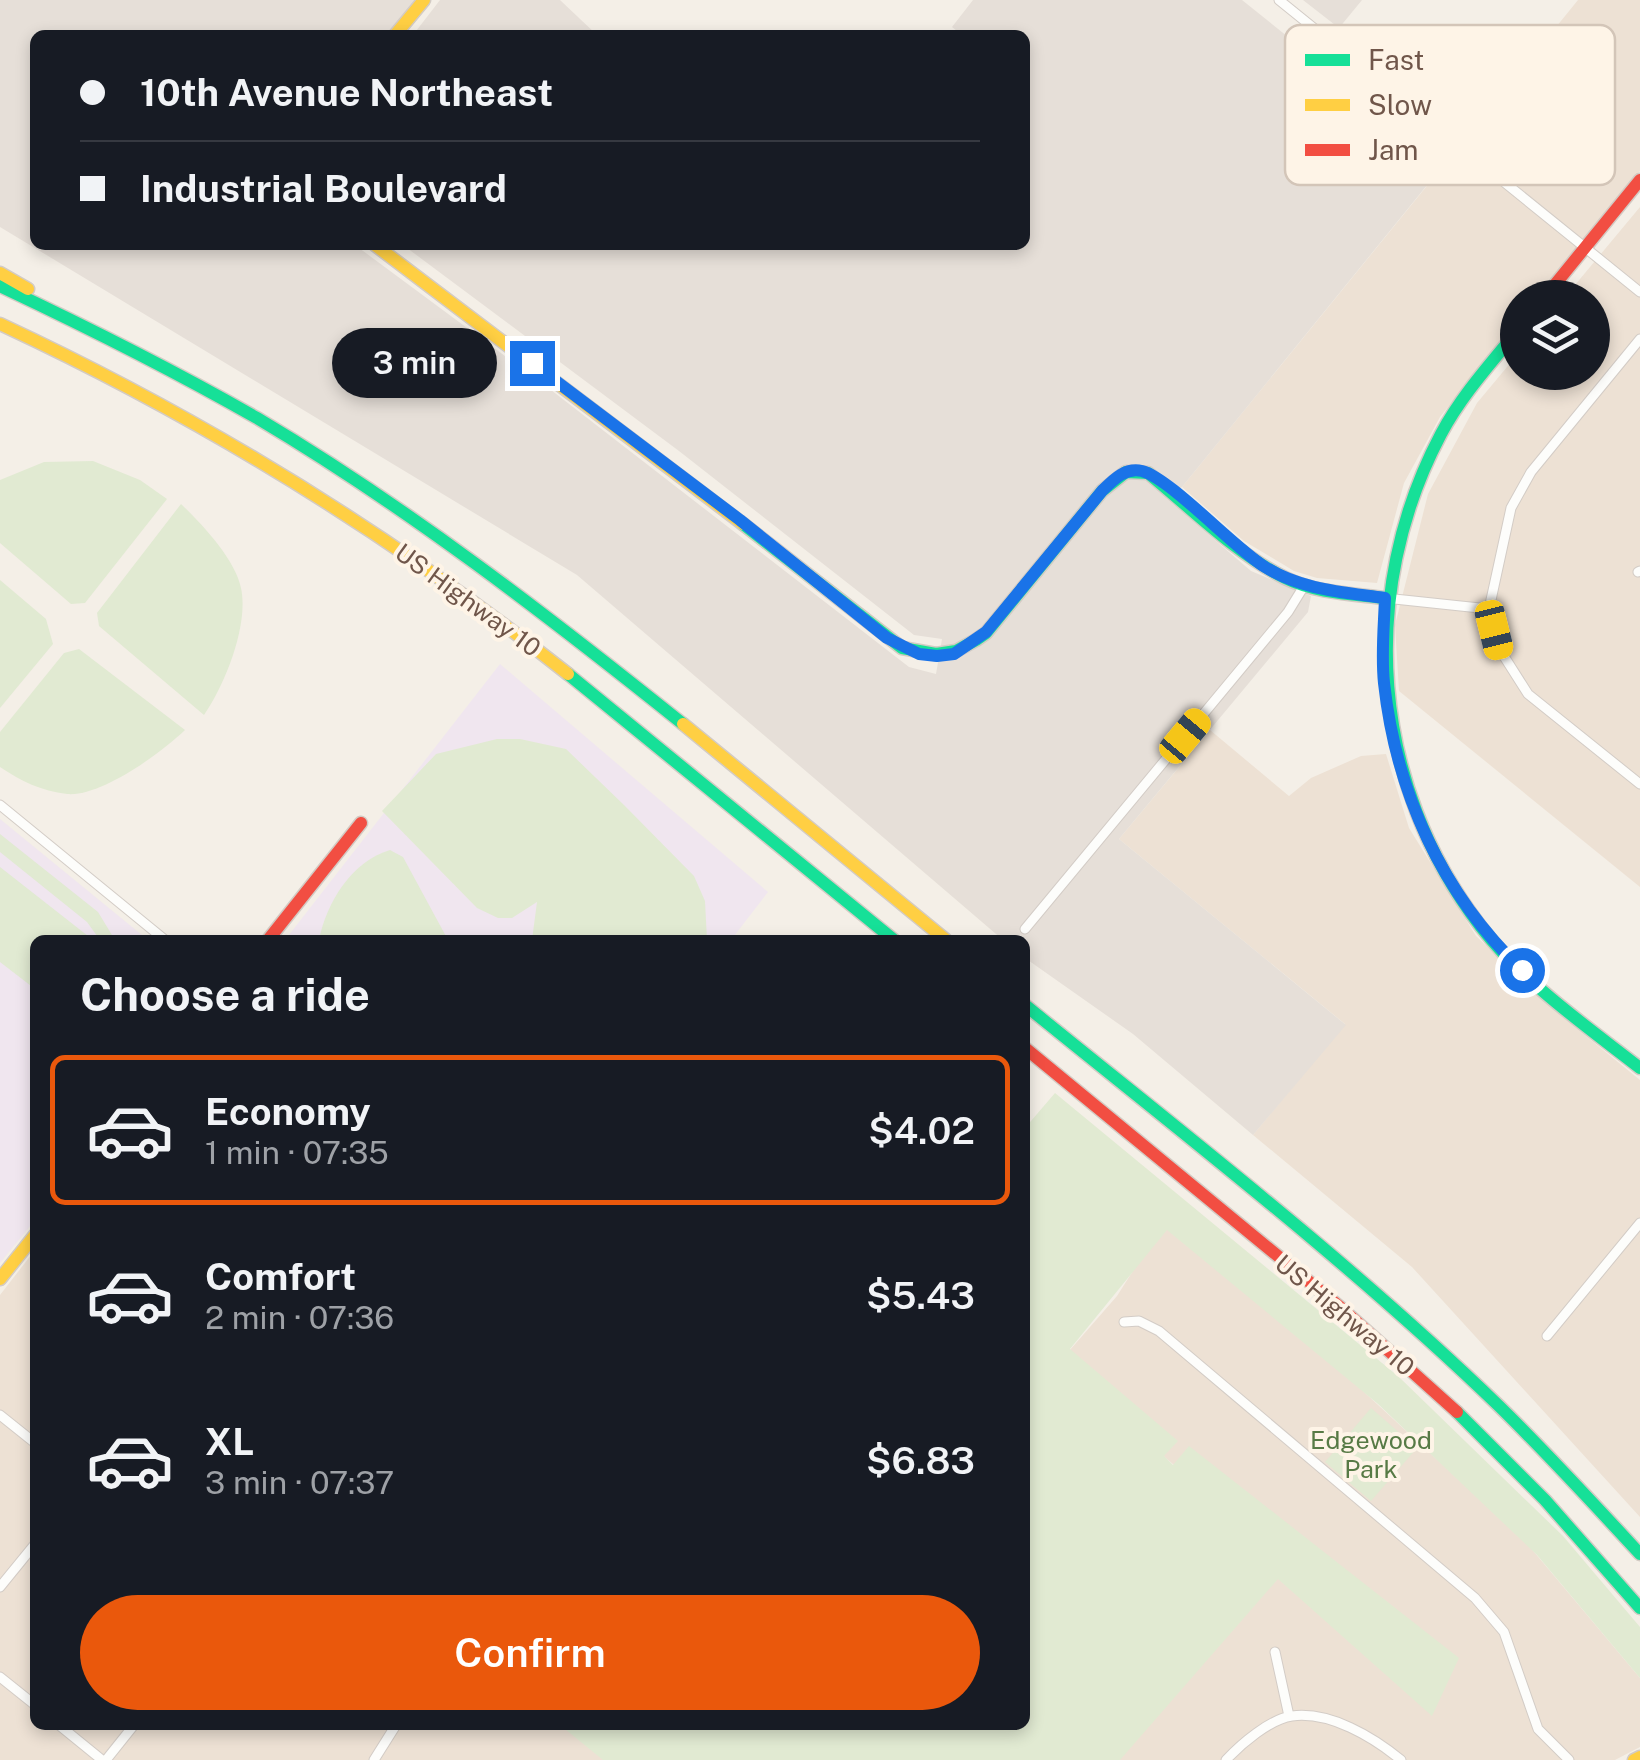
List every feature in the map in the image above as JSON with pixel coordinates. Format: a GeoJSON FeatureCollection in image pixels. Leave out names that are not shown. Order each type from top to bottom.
{"type":"FeatureCollection","features":[{"type":"Feature","properties":{"kind":"main road"},"geometry":{"type":"LineString","coordinates":[[399,30],[424,0]]}},
{"type":"Feature","properties":{"kind":"main road"},"geometry":{"type":"LineString","coordinates":[[1559,280],[1640,180]]}},
{"type":"Feature","properties":{"kind":"main road"},"geometry":{"type":"LineString","coordinates":[[382,250],[902,648],[937,656],[954,654],[972,644],[1102,491],[1126,472],[1137,470],[1158,480],[1266,568],[1304,586],[1385,598]]}},
{"type":"Feature","properties":{"kind":"main road"},"geometry":{"type":"LineString","coordinates":[[0,273],[118,341]]}},
{"type":"Feature","properties":{"kind":"main road","name":"US Highway 10"},"geometry":{"type":"LineString","coordinates":[[0,286],[118,341],[252,415],[416,519],[589,647],[940,935]]}},
{"type":"Feature","properties":{"kind":"main road","name":"US Highway 10"},"geometry":{"type":"LineString","coordinates":[[0,324],[216,434],[414,559],[535,649],[888,935]]}},
{"type":"Feature","properties":{"kind":"main road"},"geometry":{"type":"LineString","coordinates":[[0,335],[30,337]]}},
{"type":"Feature","properties":{"kind":"main road"},"geometry":{"type":"LineString","coordinates":[[1500,352],[1442,434],[1422,472],[1396,550],[1385,598],[1384,680],[1390,719],[1406,790],[1426,837],[1462,901],[1503,952],[1640,1068]]}},
{"type":"Feature","properties":{"kind":"main road"},"geometry":{"type":"LineString","coordinates":[[272,935],[362,823]]}},
{"type":"Feature","properties":{"kind":"main road"},"geometry":{"type":"LineString","coordinates":[[1030,1009],[1424,1336],[1536,1442],[1640,1554]]}},
{"type":"Feature","properties":{"kind":"main road","name":"US Highway 10"},"geometry":{"type":"LineString","coordinates":[[1030,1052],[1374,1336],[1440,1396],[1564,1522],[1640,1608]]}},
{"type":"Feature","properties":{"kind":"main road"},"geometry":{"type":"LineString","coordinates":[[0,1278],[30,1241]]}},
{"type":"Feature","properties":{"kind":"street"},"geometry":{"type":"LineString","coordinates":[[1279,0],[1310,25]]}},
{"type":"Feature","properties":{"kind":"street"},"geometry":{"type":"LineString","coordinates":[[1507,185],[1640,292]]}},
{"type":"Feature","properties":{"kind":"street"},"geometry":{"type":"LineString","coordinates":[[1640,339],[1531,472],[1511,508],[1489,609],[1500,650],[1528,694],[1640,784]]}},
{"type":"Feature","properties":{"kind":"street"},"geometry":{"type":"LineString","coordinates":[[1025,928],[1288,612],[1304,586]]}},
{"type":"Feature","properties":{"kind":"street"},"geometry":{"type":"LineString","coordinates":[[1385,598],[1489,609]]}},
{"type":"Feature","properties":{"kind":"street"},"geometry":{"type":"LineString","coordinates":[[0,805],[159,935]]}},
{"type":"Feature","properties":{"kind":"street"},"geometry":{"type":"LineString","coordinates":[[1547,1336],[1640,1222]]}},
{"type":"Feature","properties":{"kind":"street"},"geometry":{"type":"LineString","coordinates":[[1124,1322],[1138,1321],[1160,1331],[1475,1598],[1504,1632],[1538,1729],[1568,1760]]}},
{"type":"Feature","properties":{"kind":"street"},"geometry":{"type":"LineString","coordinates":[[0,1415],[30,1439]]}},
{"type":"Feature","properties":{"kind":"street"},"geometry":{"type":"LineString","coordinates":[[0,1587],[30,1550]]}},
{"type":"Feature","properties":{"kind":"street"},"geometry":{"type":"LineString","coordinates":[[1275,1652],[1288,1716]]}},
{"type":"Feature","properties":{"kind":"street"},"geometry":{"type":"LineString","coordinates":[[0,1676],[30,1701]]}},
{"type":"Feature","properties":{"kind":"street"},"geometry":{"type":"LineString","coordinates":[[1226,1760],[1256,1734],[1288,1716],[1339,1724],[1374,1740],[1401,1760]]}},
{"type":"Feature","properties":{"kind":"street"},"geometry":{"type":"LineString","coordinates":[[65,1730],[104,1760],[130,1730]]}},
{"type":"Feature","properties":{"kind":"street"},"geometry":{"type":"LineString","coordinates":[[374,1760],[393,1730]]}},
{"type":"Feature","properties":{"kind":"shaded area"},"geometry":{"type":"Polygon","coordinates":[[[0,0],[415,0],[390,30],[30,30],[30,245],[0,227],[0,0]]]}},
{"type":"Feature","properties":{"kind":"shaded area"},"geometry":{"type":"Polygon","coordinates":[[[440,0],[560,0],[592,30],[417,30],[440,0]]]}},
{"type":"Feature","properties":{"kind":"shaded area"},"geometry":{"type":"Polygon","coordinates":[[[973,0],[1242,0],[1285,35],[1285,185],[1427,185],[1182,487],[1166,498],[1251,571],[1311,596],[1308,612],[1119,839],[1346,1025],[1253,1135],[1133,1034],[1030,962],[1030,935],[997,935],[577,575],[38,250],[362,250],[551,390],[909,667],[936,674],[942,639],[914,635],[679,451],[410,250],[1030,250],[1030,30],[956,30],[952,27],[973,0]]]}},
{"type":"Feature","properties":{"kind":"shaded area"},"geometry":{"type":"Polygon","coordinates":[[[1303,0],[1362,0],[1341,25],[1335,25],[1303,0]]]}},
{"type":"Feature","properties":{"kind":"shaded area"},"geometry":{"type":"Polygon","coordinates":[[[1578,0],[1640,0],[1640,171],[1551,280],[1500,280],[1500,343],[1440,417],[1404,483],[1377,583],[1317,578],[1294,571],[1244,541],[1182,487],[1428,185],[1615,185],[1615,25],[1558,25],[1578,0]]]}},
{"type":"Feature","properties":{"kind":"shaded area"},"geometry":{"type":"Polygon","coordinates":[[[1640,207],[1640,887],[1399,691],[1395,625],[1428,494],[1477,403],[1500,375],[1500,390],[1610,390],[1610,280],[1579,280],[1640,207]]]}},
{"type":"Feature","properties":{"kind":"shaded area"},"geometry":{"type":"Polygon","coordinates":[[[500,664],[768,892],[735,935],[289,935],[500,664]]]}},
{"type":"Feature","properties":{"kind":"shaded area"},"geometry":{"type":"Polygon","coordinates":[[[1210,730],[1289,796],[1311,778],[1361,756],[1386,754],[1409,828],[1476,936],[1554,1010],[1640,1080],[1640,1517],[1412,1267],[1253,1135],[1345,1024],[1119,839],[1210,730]]]}},
{"type":"Feature","properties":{"kind":"shaded area"},"geometry":{"type":"Polygon","coordinates":[[[0,819],[142,935],[30,935],[30,1226],[0,1263],[0,819]]]}},
{"type":"Feature","properties":{"kind":"shaded area"},"geometry":{"type":"Polygon","coordinates":[[[1168,1228],[1350,1379],[1524,1540],[1640,1678],[1640,1747],[1615,1760],[1119,1760],[1291,1563],[1056,1366],[1117,1296],[1168,1228]]]}},
{"type":"Feature","properties":{"kind":"shaded area"},"geometry":{"type":"Polygon","coordinates":[[[30,1256],[30,1730],[568,1730],[604,1760],[0,1760],[0,1295],[30,1256]]]}},
{"type":"Feature","properties":{"kind":"green space"},"geometry":{"type":"Polygon","coordinates":[[[93,461],[140,480],[167,499],[85,603],[71,604],[0,543],[0,480],[44,462],[93,461]]]}},
{"type":"Feature","properties":{"kind":"green space"},"geometry":{"type":"Polygon","coordinates":[[[181,504],[225,554],[238,577],[243,603],[233,654],[204,715],[99,626],[97,613],[181,504]]]}},
{"type":"Feature","properties":{"kind":"green space"},"geometry":{"type":"Polygon","coordinates":[[[0,580],[46,619],[53,644],[0,708],[0,580]]]}},
{"type":"Feature","properties":{"kind":"green space"},"geometry":{"type":"Polygon","coordinates":[[[79,649],[185,730],[113,781],[67,794],[32,785],[0,767],[0,732],[64,653],[79,649]]]}},
{"type":"Feature","properties":{"kind":"green space"},"geometry":{"type":"Polygon","coordinates":[[[497,739],[520,739],[566,749],[694,876],[705,901],[707,935],[533,935],[537,902],[512,918],[498,918],[477,908],[382,811],[436,754],[497,739]]]}},
{"type":"Feature","properties":{"kind":"green space"},"geometry":{"type":"Polygon","coordinates":[[[0,834],[98,912],[112,935],[96,935],[87,922],[0,852],[0,834]]]}},
{"type":"Feature","properties":{"kind":"green space"},"geometry":{"type":"Polygon","coordinates":[[[390,850],[403,857],[445,935],[320,935],[343,885],[376,856],[390,850]]]}},
{"type":"Feature","properties":{"kind":"green space"},"geometry":{"type":"Polygon","coordinates":[[[0,867],[87,935],[30,935],[30,985],[0,962],[0,867]]]}},
{"type":"Feature","properties":{"kind":"green space"},"geometry":{"type":"Polygon","coordinates":[[[1055,1093],[1399,1377],[1563,1536],[1640,1627],[1640,1678],[1537,1555],[1378,1404],[1167,1230],[1070,1349],[1178,1441],[1164,1456],[1173,1465],[1189,1446],[1459,1658],[1432,1716],[1278,1579],[1120,1760],[603,1760],[566,1730],[1030,1730],[1030,1122],[1055,1093]]]}},
{"type":"Feature","properties":{"kind":"green space","name":"Edgewood Park"},"geometry":{"type":"Polygon","coordinates":[[[1371,1408],[1417,1448],[1371,1501],[1325,1462],[1371,1408]]]}},
{"type":"Feature","properties":{"kind":"traffic: fast"},"geometry":{"type":"LineString","coordinates":[[0,286],[194,383],[313,452],[475,564],[683,724]]}},
{"type":"Feature","properties":{"kind":"traffic: fast"},"geometry":{"type":"LineString","coordinates":[[1500,352],[1441,434],[1414,495],[1396,558],[1388,622],[1388,686],[1398,750],[1417,812],[1444,871],[1481,927],[1536,985],[1640,1068]]}},
{"type":"Feature","properties":{"kind":"traffic: fast"},"geometry":{"type":"LineString","coordinates":[[743,524],[902,648],[936,654],[956,651],[986,633],[1102,491],[1126,472],[1148,473],[1231,543],[1285,578],[1321,590],[1385,598]]}},
{"type":"Feature","properties":{"kind":"traffic: fast"},"geometry":{"type":"LineString","coordinates":[[568,674],[888,935]]}},
{"type":"Feature","properties":{"kind":"traffic: fast"},"geometry":{"type":"LineString","coordinates":[[1030,1009],[1385,1301],[1499,1406],[1640,1554]]}},
{"type":"Feature","properties":{"kind":"traffic: fast"},"geometry":{"type":"LineString","coordinates":[[1457,1412],[1545,1500],[1640,1608]]}},
{"type":"Feature","properties":{"kind":"traffic: slow"},"geometry":{"type":"LineString","coordinates":[[399,30],[424,0]]}},
{"type":"Feature","properties":{"kind":"traffic: slow"},"geometry":{"type":"LineString","coordinates":[[382,250],[743,524]]}},
{"type":"Feature","properties":{"kind":"traffic: slow"},"geometry":{"type":"LineString","coordinates":[[0,273],[28,289]]}},
{"type":"Feature","properties":{"kind":"traffic: slow"},"geometry":{"type":"LineString","coordinates":[[0,324],[150,399],[294,482],[434,574],[568,674]]}},
{"type":"Feature","properties":{"kind":"traffic: slow"},"geometry":{"type":"LineString","coordinates":[[683,724],[940,935]]}},
{"type":"Feature","properties":{"kind":"traffic: slow"},"geometry":{"type":"LineString","coordinates":[[0,1279],[30,1241]]}},
{"type":"Feature","properties":{"kind":"traffic: slow"},"geometry":{"type":"LineString","coordinates":[[1634,1760],[1640,1757]]}},
{"type":"Feature","properties":{"kind":"traffic: jam"},"geometry":{"type":"LineString","coordinates":[[1559,280],[1640,180]]}},
{"type":"Feature","properties":{"kind":"traffic: jam"},"geometry":{"type":"LineString","coordinates":[[272,935],[361,823]]}},
{"type":"Feature","properties":{"kind":"traffic: jam"},"geometry":{"type":"LineString","coordinates":[[1030,1052],[1341,1308],[1457,1412]]}},
{"type":"Feature","properties":{"kind":"route"},"geometry":{"type":"LineString","coordinates":[[532,363],[740,520],[887,638],[919,654],[954,654],[972,644],[1102,491],[1126,472],[1137,470],[1158,480],[1248,556],[1287,579],[1324,590],[1385,598],[1384,680],[1406,790],[1426,837],[1462,901],[1522,970]]}}]}
